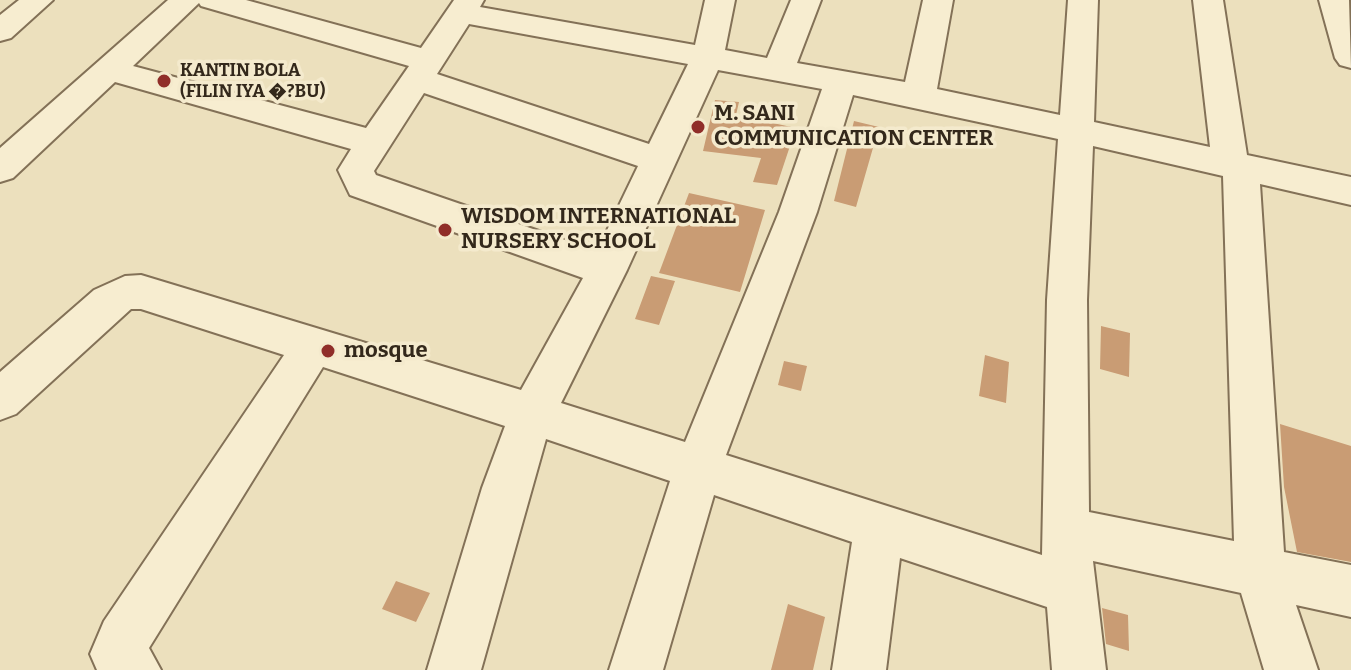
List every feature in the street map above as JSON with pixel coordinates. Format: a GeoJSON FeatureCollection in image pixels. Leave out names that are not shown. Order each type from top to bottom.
{"type":"FeatureCollection","features":[{"type":"Feature","properties":{"kind":"street"},"geometry":{"type":"LineString","coordinates":[[0,31],[38,0]]}},
{"type":"Feature","properties":{"kind":"street"},"geometry":{"type":"LineString","coordinates":[[6,156],[186,0]]}},
{"type":"Feature","properties":{"kind":"street"},"geometry":{"type":"LineString","coordinates":[[212,0],[306,26],[659,160]]}},
{"type":"Feature","properties":{"kind":"street"},"geometry":{"type":"LineString","coordinates":[[306,26],[328,0]]}},
{"type":"Feature","properties":{"kind":"street"},"geometry":{"type":"LineString","coordinates":[[454,670],[506,488],[532,414],[607,270],[708,56],[720,0]]}},
{"type":"Feature","properties":{"kind":"street"},"geometry":{"type":"LineString","coordinates":[[779,69],[806,0]]}},
{"type":"Feature","properties":{"kind":"street"},"geometry":{"type":"LineString","coordinates":[[919,96],[938,0]]}},
{"type":"Feature","properties":{"kind":"street"},"geometry":{"type":"LineString","coordinates":[[1079,670],[1065,531],[1067,300],[1083,0]]}},
{"type":"Feature","properties":{"kind":"street"},"geometry":{"type":"LineString","coordinates":[[1208,0],[1236,165],[1260,572],[1291,670]]}},
{"type":"Feature","properties":{"kind":"street"},"geometry":{"type":"LineString","coordinates":[[1334,0],[1351,58]]}},
{"type":"Feature","properties":{"kind":"street"},"geometry":{"type":"LineString","coordinates":[[607,270],[363,185],[356,170],[466,6],[919,96],[1351,191]]}},
{"type":"Feature","properties":{"kind":"street"},"geometry":{"type":"LineString","coordinates":[[106,69],[374,143]]}},
{"type":"Feature","properties":{"kind":"street"},"geometry":{"type":"LineString","coordinates":[[636,670],[698,468],[798,212],[841,81]]}},
{"type":"Feature","properties":{"kind":"street"},"geometry":{"type":"LineString","coordinates":[[6,386],[108,302],[125,293],[141,292],[532,414],[1069,589]]}},
{"type":"Feature","properties":{"kind":"street"},"geometry":{"type":"LineString","coordinates":[[134,670],[121,663],[117,654],[123,640],[181,555],[313,346]]}},
{"type":"Feature","properties":{"kind":"street"},"geometry":{"type":"LineString","coordinates":[[859,670],[879,527]]}},
{"type":"Feature","properties":{"kind":"street"},"geometry":{"type":"LineString","coordinates":[[1065,531],[1351,591]]}},
{"type":"Feature","properties":{"kind":"building"},"geometry":{"type":"Polygon","coordinates":[[[715,100],[739,102],[736,115],[796,128],[777,185],[753,182],[761,158],[703,151],[715,100]]]}},
{"type":"Feature","properties":{"kind":"building"},"geometry":{"type":"Polygon","coordinates":[[[854,121],[879,127],[856,207],[834,201],[854,121]]]}},
{"type":"Feature","properties":{"kind":"building"},"geometry":{"type":"Polygon","coordinates":[[[689,193],[765,210],[740,292],[659,273],[689,193]]]}},
{"type":"Feature","properties":{"kind":"building"},"geometry":{"type":"Polygon","coordinates":[[[651,276],[675,281],[659,325],[635,319],[651,276]]]}},
{"type":"Feature","properties":{"kind":"building"},"geometry":{"type":"Polygon","coordinates":[[[1101,326],[1130,333],[1129,377],[1100,369],[1101,326]]]}},
{"type":"Feature","properties":{"kind":"building"},"geometry":{"type":"Polygon","coordinates":[[[985,355],[1009,362],[1006,403],[979,396],[985,355]]]}},
{"type":"Feature","properties":{"kind":"building"},"geometry":{"type":"Polygon","coordinates":[[[784,361],[807,366],[801,391],[778,385],[784,361]]]}},
{"type":"Feature","properties":{"kind":"building"},"geometry":{"type":"Polygon","coordinates":[[[1280,424],[1351,446],[1351,562],[1297,552],[1284,487],[1280,424]]]}},
{"type":"Feature","properties":{"kind":"building"},"geometry":{"type":"Polygon","coordinates":[[[396,581],[430,593],[416,622],[382,609],[396,581]]]}},
{"type":"Feature","properties":{"kind":"building"},"geometry":{"type":"Polygon","coordinates":[[[788,604],[825,617],[813,670],[771,670],[788,604]]]}},
{"type":"Feature","properties":{"kind":"building"},"geometry":{"type":"Polygon","coordinates":[[[1102,608],[1128,615],[1129,651],[1106,644],[1102,608]]]}},
{"type":"Feature","properties":{"kind":"place","name":"KANTIN BOLA (FILIN IYA �?BU)"},"geometry":{"type":"Point","coordinates":[164,81]}},
{"type":"Feature","properties":{"kind":"place","name":"M. SANI COMMUNICATION CENTER"},"geometry":{"type":"Point","coordinates":[698,127]}},
{"type":"Feature","properties":{"kind":"place","name":"WISDOM INTERNATIONAL NURSERY SCHOOL"},"geometry":{"type":"Point","coordinates":[445,230]}},
{"type":"Feature","properties":{"kind":"place","name":"mosque"},"geometry":{"type":"Point","coordinates":[328,351]}}]}
